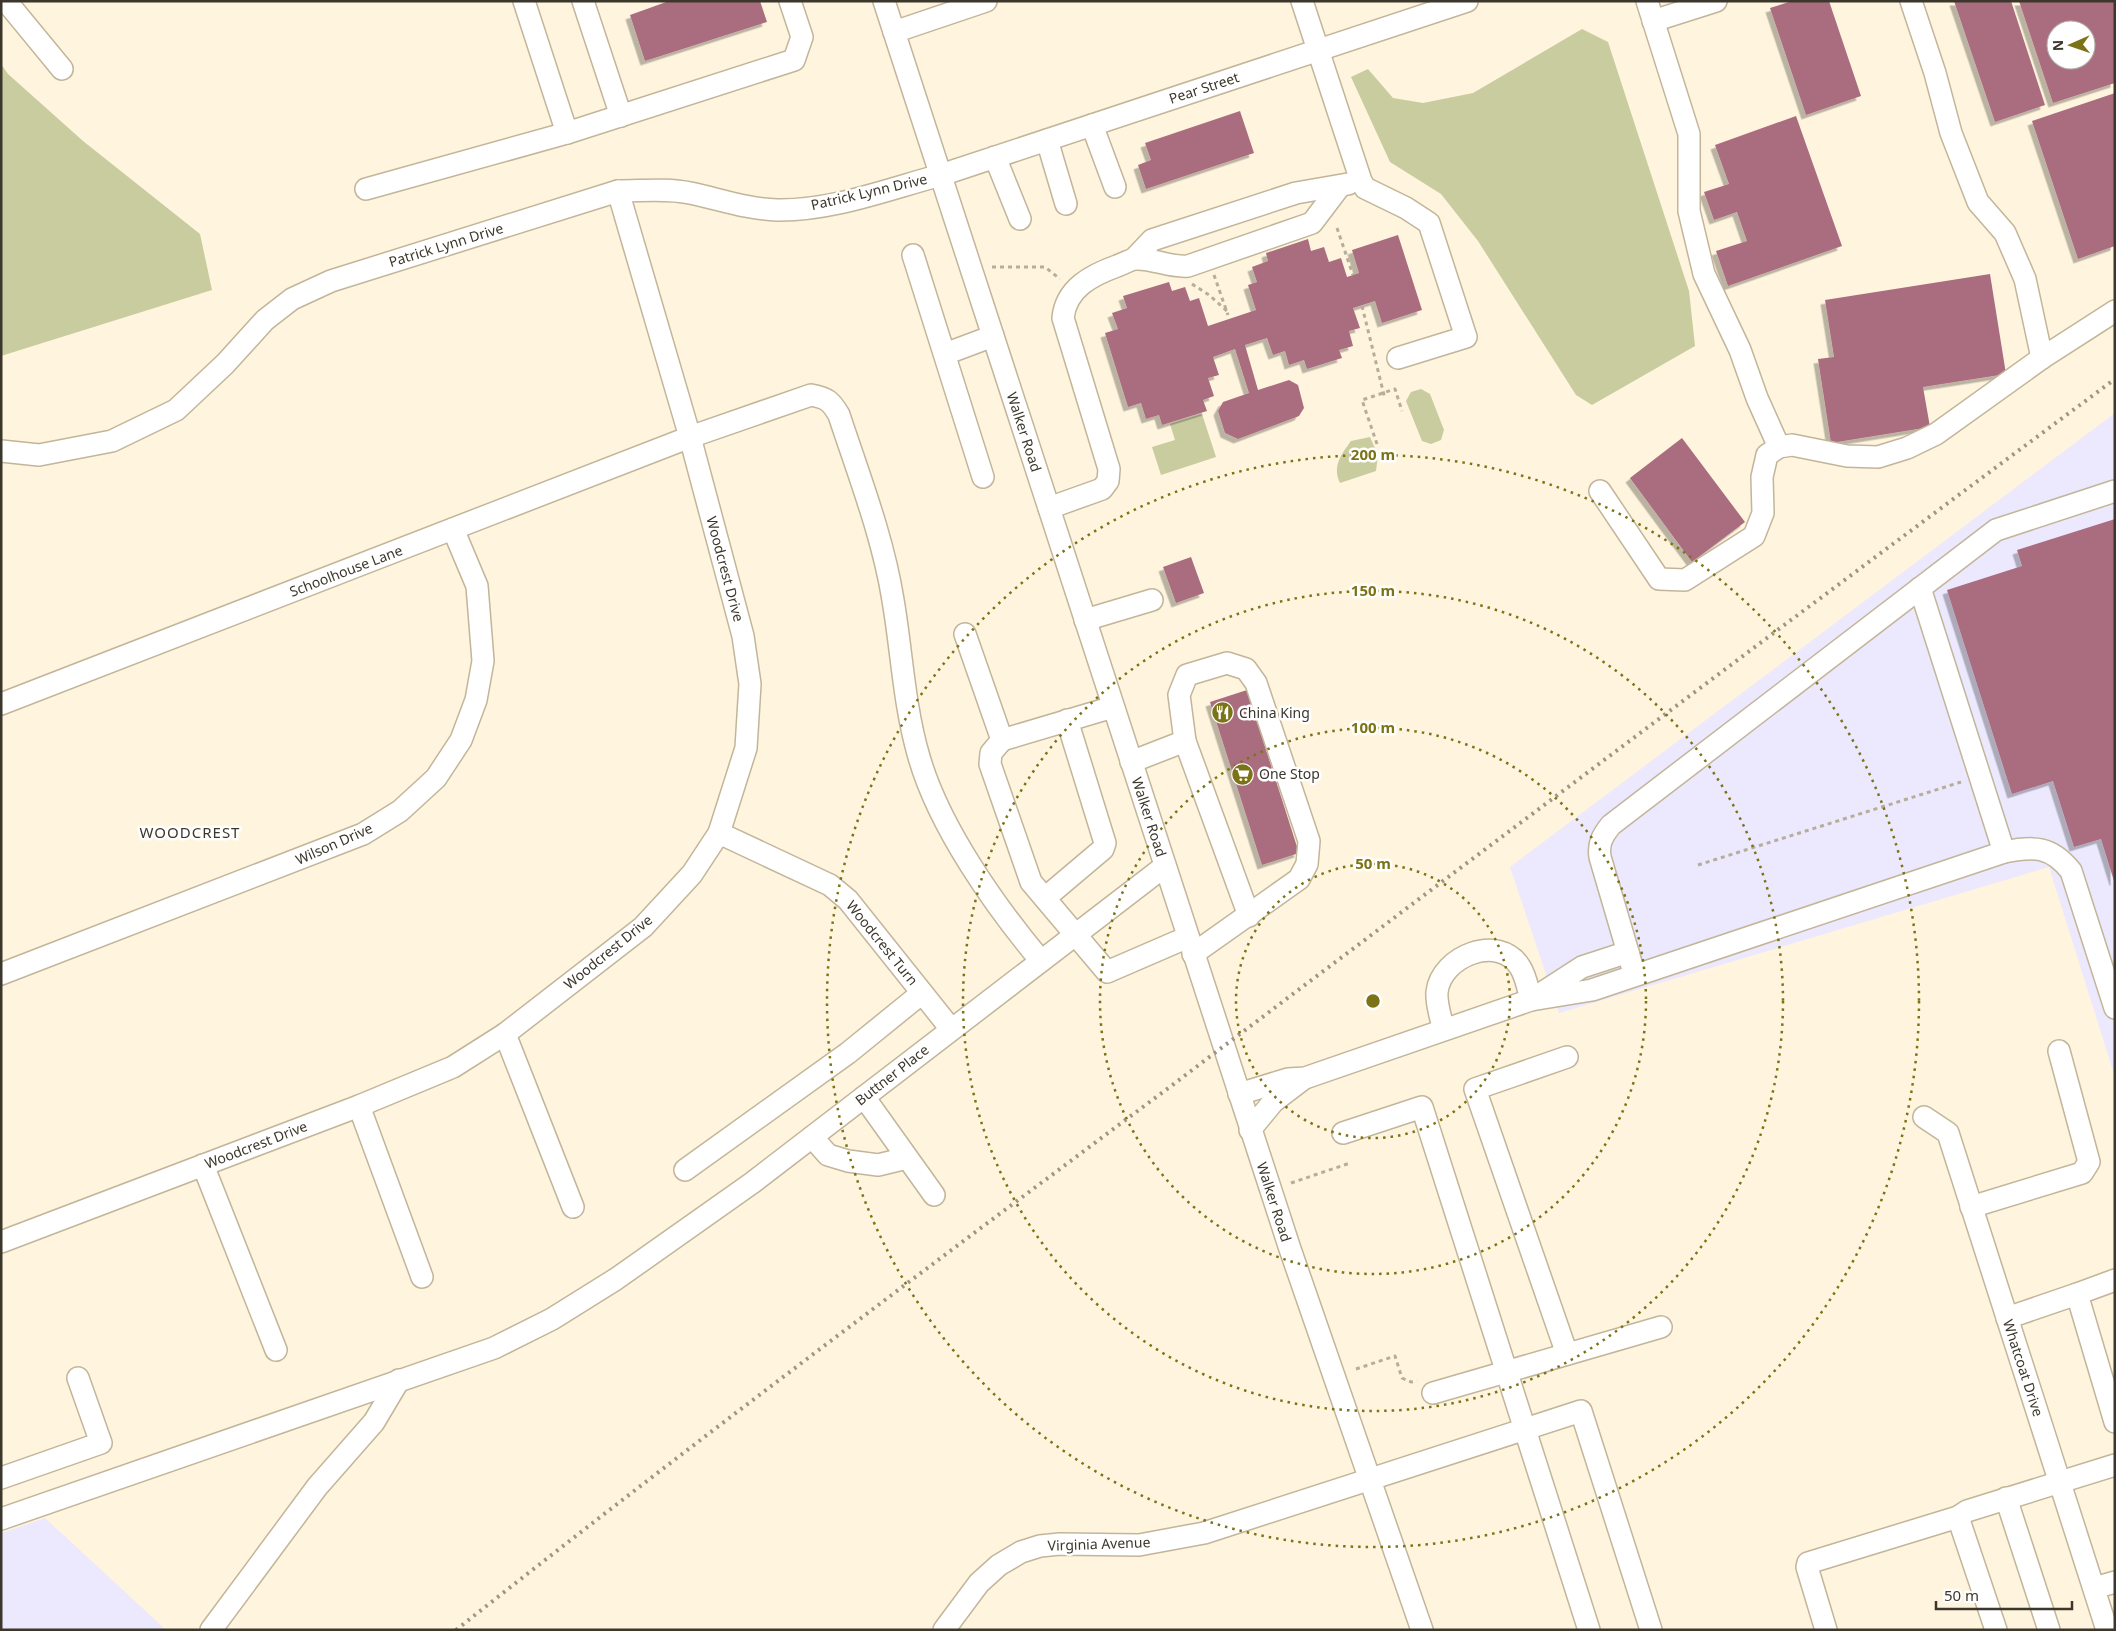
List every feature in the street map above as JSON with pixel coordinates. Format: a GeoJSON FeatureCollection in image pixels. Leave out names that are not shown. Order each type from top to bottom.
{"type":"FeatureCollection","features":[{"type":"Feature","properties":{"kind":"street"},"geometry":{"type":"LineString","coordinates":[[6,1],[62,69]]}},
{"type":"Feature","properties":{"kind":"street"},"geometry":{"type":"LineString","coordinates":[[524,1],[567,133]]}},
{"type":"Feature","properties":{"kind":"street"},"geometry":{"type":"LineString","coordinates":[[583,1],[621,116]]}},
{"type":"Feature","properties":{"kind":"street"},"geometry":{"type":"LineString","coordinates":[[366,189],[567,133],[794,60],[802,36],[790,1]]}},
{"type":"Feature","properties":{"kind":"street","name":"Walker Road"},"geometry":{"type":"LineString","coordinates":[[884,1],[1250,1130],[1422,1630]]}},
{"type":"Feature","properties":{"kind":"street"},"geometry":{"type":"LineString","coordinates":[[894,32],[986,1]]}},
{"type":"Feature","properties":{"kind":"street"},"geometry":{"type":"LineString","coordinates":[[1302,1],[1318,50],[1350,184]]}},
{"type":"Feature","properties":{"kind":"street","name":"Pear Street"},"geometry":{"type":"LineString","coordinates":[[941,175],[1466,1]]}},
{"type":"Feature","properties":{"kind":"street"},"geometry":{"type":"LineString","coordinates":[[1647,1],[1689,134],[1689,210],[1704,274],[1740,350],[1757,398],[1779,447]]}},
{"type":"Feature","properties":{"kind":"street"},"geometry":{"type":"LineString","coordinates":[[1653,21],[1716,1]]}},
{"type":"Feature","properties":{"kind":"street"},"geometry":{"type":"LineString","coordinates":[[1911,1],[1935,74],[1951,133],[1978,202],[2005,233],[2025,279],[2042,358]]}},
{"type":"Feature","properties":{"kind":"street"},"geometry":{"type":"LineString","coordinates":[[1092,125],[1115,187]]}},
{"type":"Feature","properties":{"kind":"street"},"geometry":{"type":"LineString","coordinates":[[1047,140],[1066,204]]}},
{"type":"Feature","properties":{"kind":"street"},"geometry":{"type":"LineString","coordinates":[[995,157],[1020,218]]}},
{"type":"Feature","properties":{"kind":"street","name":"Patrick Lynn Drive"},"geometry":{"type":"LineString","coordinates":[[1,451],[38,455],[112,441],[176,410],[225,364],[265,320],[292,298],[331,281],[618,192],[656,190],[689,193],[737,205],[777,210],[818,206],[860,197],[941,175]]}},
{"type":"Feature","properties":{"kind":"street"},"geometry":{"type":"LineString","coordinates":[[1049,508],[1102,489],[1108,481],[1109,469],[1063,318],[1068,300],[1084,282],[1094,274],[1134,259],[1151,260],[1181,267],[1188,266],[1312,224],[1350,184]]}},
{"type":"Feature","properties":{"kind":"street"},"geometry":{"type":"LineString","coordinates":[[1134,259],[1152,240],[1296,193],[1350,184],[1365,188],[1406,208],[1429,223],[1466,337],[1398,358]]}},
{"type":"Feature","properties":{"kind":"street","name":"Woodcrest Drive"},"geometry":{"type":"LineString","coordinates":[[1,1242],[359,1106],[453,1067],[505,1034],[643,927],[692,874],[719,833],[746,748],[750,684],[743,636],[690,437],[618,192]]}},
{"type":"Feature","properties":{"kind":"street"},"geometry":{"type":"LineString","coordinates":[[914,255],[982,477]]}},
{"type":"Feature","properties":{"kind":"street"},"geometry":{"type":"LineString","coordinates":[[1600,491],[1659,579],[1686,580],[1754,536],[1763,513],[1762,477],[1767,455],[1779,447],[1792,446],[1846,456],[1878,457],[1907,448],[1936,434],[2042,358],[2115,310]]}},
{"type":"Feature","properties":{"kind":"street"},"geometry":{"type":"LineString","coordinates":[[945,354],[993,336]]}},
{"type":"Feature","properties":{"kind":"street","name":"Schoolhouse Lane"},"geometry":{"type":"LineString","coordinates":[[1,704],[690,437],[811,395],[824,398],[833,404],[842,424],[884,558],[893,600],[910,719],[919,758],[949,827],[1004,916],[1041,961]]}},
{"type":"Feature","properties":{"kind":"street"},"geometry":{"type":"LineString","coordinates":[[1635,976],[1598,846],[1611,825],[1996,530],[2115,491]]}},
{"type":"Feature","properties":{"kind":"street","name":"Wilson Drive"},"geometry":{"type":"LineString","coordinates":[[1,974],[363,834],[400,811],[436,778],[461,740],[476,700],[483,661],[477,586],[453,529]]}},
{"type":"Feature","properties":{"kind":"street"},"geometry":{"type":"LineString","coordinates":[[1920,588],[2004,852]]}},
{"type":"Feature","properties":{"kind":"street"},"geometry":{"type":"LineString","coordinates":[[1085,620],[1152,600]]}},
{"type":"Feature","properties":{"kind":"street"},"geometry":{"type":"LineString","coordinates":[[965,634],[1002,740]]}},
{"type":"Feature","properties":{"kind":"street"},"geometry":{"type":"LineString","coordinates":[[1113,706],[1002,740],[991,753],[990,764],[1031,882],[1107,972],[1191,946],[1249,916],[1299,879],[1307,864],[1309,841],[1256,683],[1246,669],[1227,663],[1187,675],[1179,696],[1185,741],[1249,916]]}},
{"type":"Feature","properties":{"kind":"street"},"geometry":{"type":"LineString","coordinates":[[1045,898],[1103,849],[1105,843],[1067,720]]}},
{"type":"Feature","properties":{"kind":"street"},"geometry":{"type":"LineString","coordinates":[[1131,762],[1185,741]]}},
{"type":"Feature","properties":{"kind":"street","name":"Woodcrest Turn"},"geometry":{"type":"LineString","coordinates":[[719,833],[830,885],[848,900],[951,1029]]}},
{"type":"Feature","properties":{"kind":"street"},"geometry":{"type":"LineString","coordinates":[[1239,1094],[1288,1079],[1305,1078],[1532,1000],[1592,990],[2004,852],[2026,848],[2044,851],[2061,859],[2071,872],[2115,1008]]}},
{"type":"Feature","properties":{"kind":"street","name":"Buttner Place"},"geometry":{"type":"LineString","coordinates":[[1,1519],[494,1348],[552,1319],[616,1279],[752,1183],[1165,866]]}},
{"type":"Feature","properties":{"kind":"street"},"geometry":{"type":"LineString","coordinates":[[1444,1030],[1437,992],[1442,975],[1462,957],[1477,952],[1494,951],[1508,955],[1520,966],[1532,1000]]}},
{"type":"Feature","properties":{"kind":"street"},"geometry":{"type":"LineString","coordinates":[[1532,1000],[1582,967],[1628,952]]}},
{"type":"Feature","properties":{"kind":"street"},"geometry":{"type":"LineString","coordinates":[[685,1170],[848,1053],[922,993]]}},
{"type":"Feature","properties":{"kind":"street"},"geometry":{"type":"LineString","coordinates":[[505,1034],[573,1207]]}},
{"type":"Feature","properties":{"kind":"street"},"geometry":{"type":"LineString","coordinates":[[1971,1207],[2082,1173],[2089,1162],[2059,1051]]}},
{"type":"Feature","properties":{"kind":"street"},"geometry":{"type":"LineString","coordinates":[[1566,1057],[1475,1090],[1567,1354]]}},
{"type":"Feature","properties":{"kind":"street"},"geometry":{"type":"LineString","coordinates":[[1250,1130],[1273,1102],[1305,1078]]}},
{"type":"Feature","properties":{"kind":"street"},"geometry":{"type":"LineString","coordinates":[[864,1097],[934,1195]]}},
{"type":"Feature","properties":{"kind":"street"},"geometry":{"type":"LineString","coordinates":[[359,1106],[422,1277]]}},
{"type":"Feature","properties":{"kind":"street"},"geometry":{"type":"LineString","coordinates":[[1342,1133],[1422,1107],[1589,1630]]}},
{"type":"Feature","properties":{"kind":"street","name":"Whatcoat Drive"},"geometry":{"type":"LineString","coordinates":[[1924,1117],[1948,1133],[2107,1630]]}},
{"type":"Feature","properties":{"kind":"street"},"geometry":{"type":"LineString","coordinates":[[812,1137],[828,1155],[848,1161],[878,1165],[907,1158]]}},
{"type":"Feature","properties":{"kind":"street"},"geometry":{"type":"LineString","coordinates":[[203,1165],[276,1350]]}},
{"type":"Feature","properties":{"kind":"street"},"geometry":{"type":"LineString","coordinates":[[2007,1318],[2115,1280]]}},
{"type":"Feature","properties":{"kind":"street"},"geometry":{"type":"LineString","coordinates":[[2077,1294],[2115,1422]]}},
{"type":"Feature","properties":{"kind":"street"},"geometry":{"type":"LineString","coordinates":[[1427,1386],[1506,1372],[1661,1327]]}},
{"type":"Feature","properties":{"kind":"street"},"geometry":{"type":"LineString","coordinates":[[1,1478],[101,1443],[78,1378]]}},
{"type":"Feature","properties":{"kind":"street"},"geometry":{"type":"LineString","coordinates":[[211,1630],[317,1486],[374,1422],[399,1380]]}},
{"type":"Feature","properties":{"kind":"street","name":"Virginia Avenue"},"geometry":{"type":"LineString","coordinates":[[944,1630],[979,1583],[999,1565],[1021,1552],[1040,1546],[1060,1544],[1139,1545],[1169,1541],[1234,1524],[1581,1411],[1651,1630]]}},
{"type":"Feature","properties":{"kind":"street"},"geometry":{"type":"LineString","coordinates":[[1826,1630],[1807,1568],[1808,1563],[1958,1517],[1967,1511],[2115,1464]]}},
{"type":"Feature","properties":{"kind":"street"},"geometry":{"type":"LineString","coordinates":[[2006,1498],[2049,1630]]}},
{"type":"Feature","properties":{"kind":"street"},"geometry":{"type":"LineString","coordinates":[[1958,1517],[1996,1630]]}},
{"type":"Feature","properties":{"kind":"street"},"geometry":{"type":"LineString","coordinates":[[2094,1588],[2115,1582]]}},
{"type":"Feature","properties":{"kind":"path"},"geometry":{"type":"LineString","coordinates":[[1337,228],[1353,275]]}},
{"type":"Feature","properties":{"kind":"path"},"geometry":{"type":"LineString","coordinates":[[992,267],[1045,267],[1065,283]]}},
{"type":"Feature","properties":{"kind":"path"},"geometry":{"type":"LineString","coordinates":[[1186,278],[1196,289],[1209,295],[1228,313],[1212,269]]}},
{"type":"Feature","properties":{"kind":"path"},"geometry":{"type":"LineString","coordinates":[[1362,306],[1385,399]]}},
{"type":"Feature","properties":{"kind":"path"},"geometry":{"type":"LineString","coordinates":[[1377,444],[1362,400],[1394,389],[1402,411]]}},
{"type":"Feature","properties":{"kind":"path"},"geometry":{"type":"LineString","coordinates":[[1698,865],[1980,776]]}},
{"type":"Feature","properties":{"kind":"path"},"geometry":{"type":"LineString","coordinates":[[1291,1183],[1350,1163]]}},
{"type":"Feature","properties":{"kind":"path"},"geometry":{"type":"LineString","coordinates":[[1356,1369],[1395,1356],[1402,1378],[1406,1381],[1427,1386]]}},
{"type":"Feature","properties":{"kind":"shaded area"},"geometry":{"type":"Polygon","coordinates":[[[2115,413],[2115,1077],[2049,867],[1559,1013],[1510,867],[2115,413]]]}},
{"type":"Feature","properties":{"kind":"shaded area"},"geometry":{"type":"Polygon","coordinates":[[[45,1518],[166,1630],[1,1630],[1,1533],[45,1518]]]}},
{"type":"Feature","properties":{"kind":"green space"},"geometry":{"type":"Polygon","coordinates":[[[1582,29],[1608,42],[1689,291],[1695,346],[1592,405],[1576,395],[1478,241],[1441,194],[1390,162],[1351,77],[1368,69],[1393,98],[1423,103],[1473,93],[1582,29]]]}},
{"type":"Feature","properties":{"kind":"green space"},"geometry":{"type":"Polygon","coordinates":[[[1,64],[8,74],[83,141],[200,234],[212,290],[1,356],[1,64]]]}},
{"type":"Feature","properties":{"kind":"green space"},"geometry":{"type":"Polygon","coordinates":[[[1421,389],[1430,394],[1444,430],[1441,440],[1431,444],[1422,441],[1406,401],[1411,392],[1421,389]]]}},
{"type":"Feature","properties":{"kind":"green space"},"geometry":{"type":"Polygon","coordinates":[[[1202,414],[1216,457],[1161,475],[1152,447],[1175,440],[1170,424],[1202,414]]]}},
{"type":"Feature","properties":{"kind":"green space"},"geometry":{"type":"Polygon","coordinates":[[[1370,437],[1378,455],[1376,471],[1340,483],[1337,466],[1344,451],[1351,441],[1370,437]]]}},
{"type":"Feature","properties":{"kind":"building"},"geometry":{"type":"Polygon","coordinates":[[[669,1],[760,1],[767,22],[645,61],[630,15],[669,1]]]}},
{"type":"Feature","properties":{"kind":"building"},"geometry":{"type":"Polygon","coordinates":[[[1792,1],[1829,1],[1861,96],[1806,115],[1770,8],[1792,1]]]}},
{"type":"Feature","properties":{"kind":"building"},"geometry":{"type":"Polygon","coordinates":[[[1954,1],[2011,1],[2045,105],[1995,122],[1954,1]]]}},
{"type":"Feature","properties":{"kind":"building"},"geometry":{"type":"Polygon","coordinates":[[[2019,1],[2115,1],[2115,83],[2053,103],[2019,1]]]}},
{"type":"Feature","properties":{"kind":"building"},"geometry":{"type":"Polygon","coordinates":[[[2115,93],[2115,246],[2078,259],[2032,121],[2115,93]]]}},
{"type":"Feature","properties":{"kind":"building"},"geometry":{"type":"Polygon","coordinates":[[[1240,111],[1254,153],[1146,189],[1138,165],[1151,160],[1145,143],[1240,111]]]}},
{"type":"Feature","properties":{"kind":"building"},"geometry":{"type":"Polygon","coordinates":[[[1796,116],[1842,246],[1728,286],[1716,251],[1747,241],[1737,212],[1714,220],[1704,192],[1729,184],[1715,145],[1796,116]]]}},
{"type":"Feature","properties":{"kind":"building"},"geometry":{"type":"Polygon","coordinates":[[[1398,235],[1422,310],[1382,323],[1375,301],[1353,308],[1360,328],[1349,331],[1353,346],[1339,350],[1342,358],[1307,369],[1304,360],[1289,365],[1285,351],[1273,355],[1267,338],[1245,345],[1258,390],[1289,380],[1298,385],[1304,408],[1299,416],[1238,439],[1225,433],[1218,411],[1223,402],[1249,393],[1235,349],[1213,357],[1219,375],[1208,378],[1214,396],[1203,400],[1207,411],[1162,425],[1159,415],[1146,419],[1141,403],[1128,407],[1105,333],[1118,329],[1112,313],[1127,308],[1123,296],[1169,282],[1172,291],[1185,287],[1190,301],[1199,298],[1208,326],[1256,310],[1248,285],[1257,282],[1252,267],[1268,261],[1266,253],[1308,239],[1311,251],[1324,247],[1329,262],[1341,258],[1347,277],[1359,273],[1352,250],[1398,235]]]}},
{"type":"Feature","properties":{"kind":"building"},"geometry":{"type":"Polygon","coordinates":[[[1990,274],[2006,374],[1923,387],[1930,427],[1831,443],[1818,359],[1834,357],[1825,300],[1990,274]]]}},
{"type":"Feature","properties":{"kind":"building"},"geometry":{"type":"Polygon","coordinates":[[[1682,438],[1745,522],[1692,562],[1630,478],[1682,438]]]}},
{"type":"Feature","properties":{"kind":"building"},"geometry":{"type":"Polygon","coordinates":[[[2115,519],[2114,881],[2101,839],[2074,847],[2053,781],[2012,794],[1947,590],[2022,566],[2017,550],[2115,519]]]}},
{"type":"Feature","properties":{"kind":"building"},"geometry":{"type":"Polygon","coordinates":[[[1191,557],[1204,593],[1176,603],[1163,567],[1191,557]]]}},
{"type":"Feature","properties":{"kind":"building"},"geometry":{"type":"Polygon","coordinates":[[[1247,690],[1299,853],[1262,865],[1210,702],[1247,690]]]}},
{"type":"Feature","properties":{"kind":"railway"},"geometry":{"type":"LineString","coordinates":[[456,1630],[722,1423],[901,1288],[1642,731],[2115,379]]}},
{"type":"Feature","properties":{"kind":"place","name":"China King"},"geometry":{"type":"Point","coordinates":[1223,713]}},
{"type":"Feature","properties":{"kind":"place","name":"One Stop"},"geometry":{"type":"Point","coordinates":[1243,774]}},
{"type":"Feature","properties":{"kind":"district","name":"WOODCREST"},"geometry":{"type":"Point","coordinates":[190,833]}}]}
